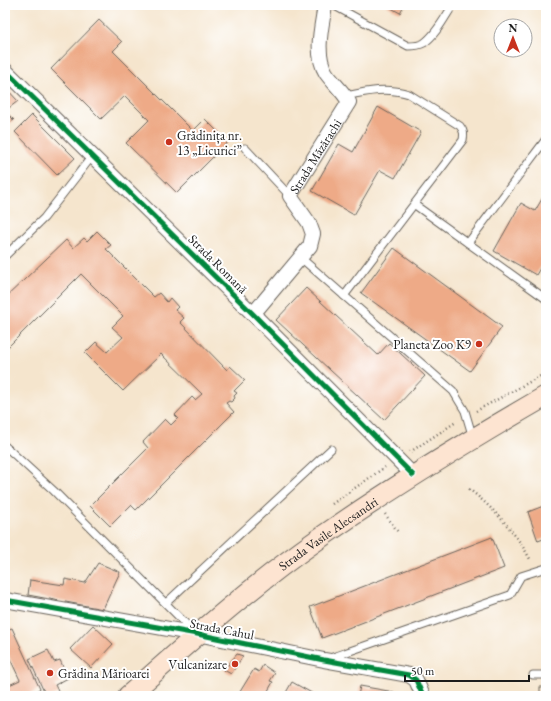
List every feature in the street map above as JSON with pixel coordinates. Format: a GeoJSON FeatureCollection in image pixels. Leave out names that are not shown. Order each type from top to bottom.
{"type":"FeatureCollection","features":[{"type":"Feature","properties":{"kind":"main road","name":"Strada Vasile Alecsandri"},"geometry":{"type":"LineString","coordinates":[[128,696],[197,634],[316,540],[413,475],[546,396]]}},
{"type":"Feature","properties":{"kind":"street"},"geometry":{"type":"LineString","coordinates":[[325,5],[319,45],[322,63],[326,72],[346,96]]}},
{"type":"Feature","properties":{"kind":"street","name":"Strada Romană"},"geometry":{"type":"LineString","coordinates":[[5,70],[253,314],[413,475]]}},
{"type":"Feature","properties":{"kind":"street","name":"Strada Măzărachi"},"geometry":{"type":"LineString","coordinates":[[253,314],[310,246],[312,234],[310,223],[290,196],[349,102],[346,96]]}},
{"type":"Feature","properties":{"kind":"street","name":"Strada Cahul"},"geometry":{"type":"LineString","coordinates":[[5,600],[197,634],[324,660],[409,675],[416,680],[423,696]]}},
{"type":"Feature","properties":{"kind":"lane"},"geometry":{"type":"LineString","coordinates":[[333,5],[408,46],[416,46],[424,43],[429,38],[453,5]]}},
{"type":"Feature","properties":{"kind":"lane"},"geometry":{"type":"LineString","coordinates":[[344,296],[415,205],[463,140],[463,129],[460,126],[409,94],[400,91],[381,90],[346,96]]}},
{"type":"Feature","properties":{"kind":"lane"},"geometry":{"type":"LineString","coordinates":[[468,243],[546,138]]}},
{"type":"Feature","properties":{"kind":"lane"},"geometry":{"type":"LineString","coordinates":[[245,148],[290,196]]}},
{"type":"Feature","properties":{"kind":"lane"},"geometry":{"type":"LineString","coordinates":[[5,256],[44,218],[92,155]]}},
{"type":"Feature","properties":{"kind":"lane"},"geometry":{"type":"LineString","coordinates":[[415,205],[546,299]]}},
{"type":"Feature","properties":{"kind":"lane"},"geometry":{"type":"LineString","coordinates":[[301,258],[453,390],[465,411],[473,439]]}},
{"type":"Feature","properties":{"kind":"lane"},"geometry":{"type":"LineString","coordinates":[[5,446],[54,491],[197,634]]}},
{"type":"Feature","properties":{"kind":"lane"},"geometry":{"type":"LineString","coordinates":[[166,603],[331,449]]}},
{"type":"Feature","properties":{"kind":"lane"},"geometry":{"type":"LineString","coordinates":[[324,660],[510,595],[521,576],[546,568]]}},
{"type":"Feature","properties":{"kind":"lane"},"geometry":{"type":"LineString","coordinates":[[533,675],[546,675]]}},
{"type":"Feature","properties":{"kind":"path"},"geometry":{"type":"LineString","coordinates":[[332,504],[397,459],[466,416],[546,372]]}},
{"type":"Feature","properties":{"kind":"path"},"geometry":{"type":"LineString","coordinates":[[469,490],[486,503],[506,525],[530,559],[536,571]]}},
{"type":"Feature","properties":{"kind":"building"},"geometry":{"type":"Polygon","coordinates":[[[386,5],[404,5],[400,13],[386,5]]]}},
{"type":"Feature","properties":{"kind":"building"},"geometry":{"type":"Polygon","coordinates":[[[99,20],[122,42],[113,51],[193,131],[205,119],[228,142],[177,193],[126,143],[149,120],[125,96],[101,119],[51,69],[99,20]]]}},
{"type":"Feature","properties":{"kind":"building"},"geometry":{"type":"Polygon","coordinates":[[[5,87],[18,101],[5,111],[5,87]]]}},
{"type":"Feature","properties":{"kind":"building"},"geometry":{"type":"Polygon","coordinates":[[[378,107],[421,132],[395,178],[380,170],[354,215],[312,191],[339,144],[353,152],[378,107]]]}},
{"type":"Feature","properties":{"kind":"building"},"geometry":{"type":"Polygon","coordinates":[[[5,111],[14,120],[5,126],[5,111]]]}},
{"type":"Feature","properties":{"kind":"building"},"geometry":{"type":"Polygon","coordinates":[[[32,115],[75,158],[57,175],[15,132],[32,115]]]}},
{"type":"Feature","properties":{"kind":"building"},"geometry":{"type":"Polygon","coordinates":[[[546,192],[546,258],[536,275],[494,251],[521,203],[535,211],[546,192]]]}},
{"type":"Feature","properties":{"kind":"building"},"geometry":{"type":"Polygon","coordinates":[[[97,231],[111,245],[106,249],[154,297],[159,293],[167,302],[170,298],[178,307],[175,310],[184,318],[180,322],[227,370],[230,366],[245,380],[234,391],[237,393],[234,396],[235,398],[231,402],[229,401],[226,403],[234,412],[136,510],[131,505],[110,526],[90,506],[148,448],[143,442],[165,419],[171,425],[178,418],[175,415],[192,397],[195,400],[202,394],[161,354],[123,391],[85,353],[96,342],[107,352],[123,337],[112,327],[123,316],[81,274],[5,350],[5,298],[66,240],[73,248],[84,238],[87,241],[97,231]]]}},
{"type":"Feature","properties":{"kind":"building"},"geometry":{"type":"Polygon","coordinates":[[[394,248],[502,327],[470,371],[361,293],[394,248]]]}},
{"type":"Feature","properties":{"kind":"building"},"geometry":{"type":"Polygon","coordinates":[[[306,288],[378,355],[389,343],[425,376],[384,420],[276,320],[306,288]]]}},
{"type":"Feature","properties":{"kind":"building"},"geometry":{"type":"Polygon","coordinates":[[[546,505],[546,538],[538,541],[528,512],[546,505]]]}},
{"type":"Feature","properties":{"kind":"building"},"geometry":{"type":"Polygon","coordinates":[[[492,537],[504,568],[322,638],[310,607],[492,537]]]}},
{"type":"Feature","properties":{"kind":"building"},"geometry":{"type":"Polygon","coordinates":[[[98,563],[120,572],[103,609],[28,595],[30,580],[64,585],[65,579],[85,583],[98,563]]]}},
{"type":"Feature","properties":{"kind":"building"},"geometry":{"type":"Polygon","coordinates":[[[93,625],[113,644],[91,668],[70,649],[93,625]]]}},
{"type":"Feature","properties":{"kind":"building"},"geometry":{"type":"Polygon","coordinates":[[[12,628],[40,689],[25,696],[9,696],[5,687],[20,680],[5,648],[5,631],[12,628]]]}},
{"type":"Feature","properties":{"kind":"building"},"geometry":{"type":"Polygon","coordinates":[[[48,650],[54,662],[60,660],[68,678],[55,685],[59,693],[51,696],[46,696],[29,659],[48,650]]]}},
{"type":"Feature","properties":{"kind":"building"},"geometry":{"type":"Polygon","coordinates":[[[237,654],[243,656],[231,674],[224,670],[237,654]]]}},
{"type":"Feature","properties":{"kind":"building"},"geometry":{"type":"Polygon","coordinates":[[[263,665],[275,673],[270,681],[273,682],[265,696],[231,696],[233,693],[238,695],[254,669],[259,672],[263,665]]]}},
{"type":"Feature","properties":{"kind":"building"},"geometry":{"type":"Polygon","coordinates":[[[292,682],[317,696],[284,696],[292,682]]]}},
{"type":"Feature","properties":{"kind":"building"},"geometry":{"type":"Polygon","coordinates":[[[360,686],[394,692],[393,696],[358,696],[360,686]]]}},
{"type":"Feature","properties":{"kind":"building"},"geometry":{"type":"Polygon","coordinates":[[[540,687],[546,687],[546,696],[540,696],[540,687]]]}},
{"type":"Feature","properties":{"kind":"cycle path"},"geometry":{"type":"LineString","coordinates":[[5,70],[253,314],[413,475]]}},
{"type":"Feature","properties":{"kind":"cycle path"},"geometry":{"type":"LineString","coordinates":[[5,600],[197,634],[324,660],[409,675],[416,680],[423,696]]}},
{"type":"Feature","properties":{"kind":"place","name":"Grădinița nr. 13 „Licurici”"},"geometry":{"type":"Point","coordinates":[169,142]}},
{"type":"Feature","properties":{"kind":"place","name":"Planeta Zoo K9"},"geometry":{"type":"Point","coordinates":[479,344]}},
{"type":"Feature","properties":{"kind":"place","name":"Vulcanizare"},"geometry":{"type":"Point","coordinates":[235,664]}},
{"type":"Feature","properties":{"kind":"place","name":"Grădina Mărioarei"},"geometry":{"type":"Point","coordinates":[50,673]}}]}
